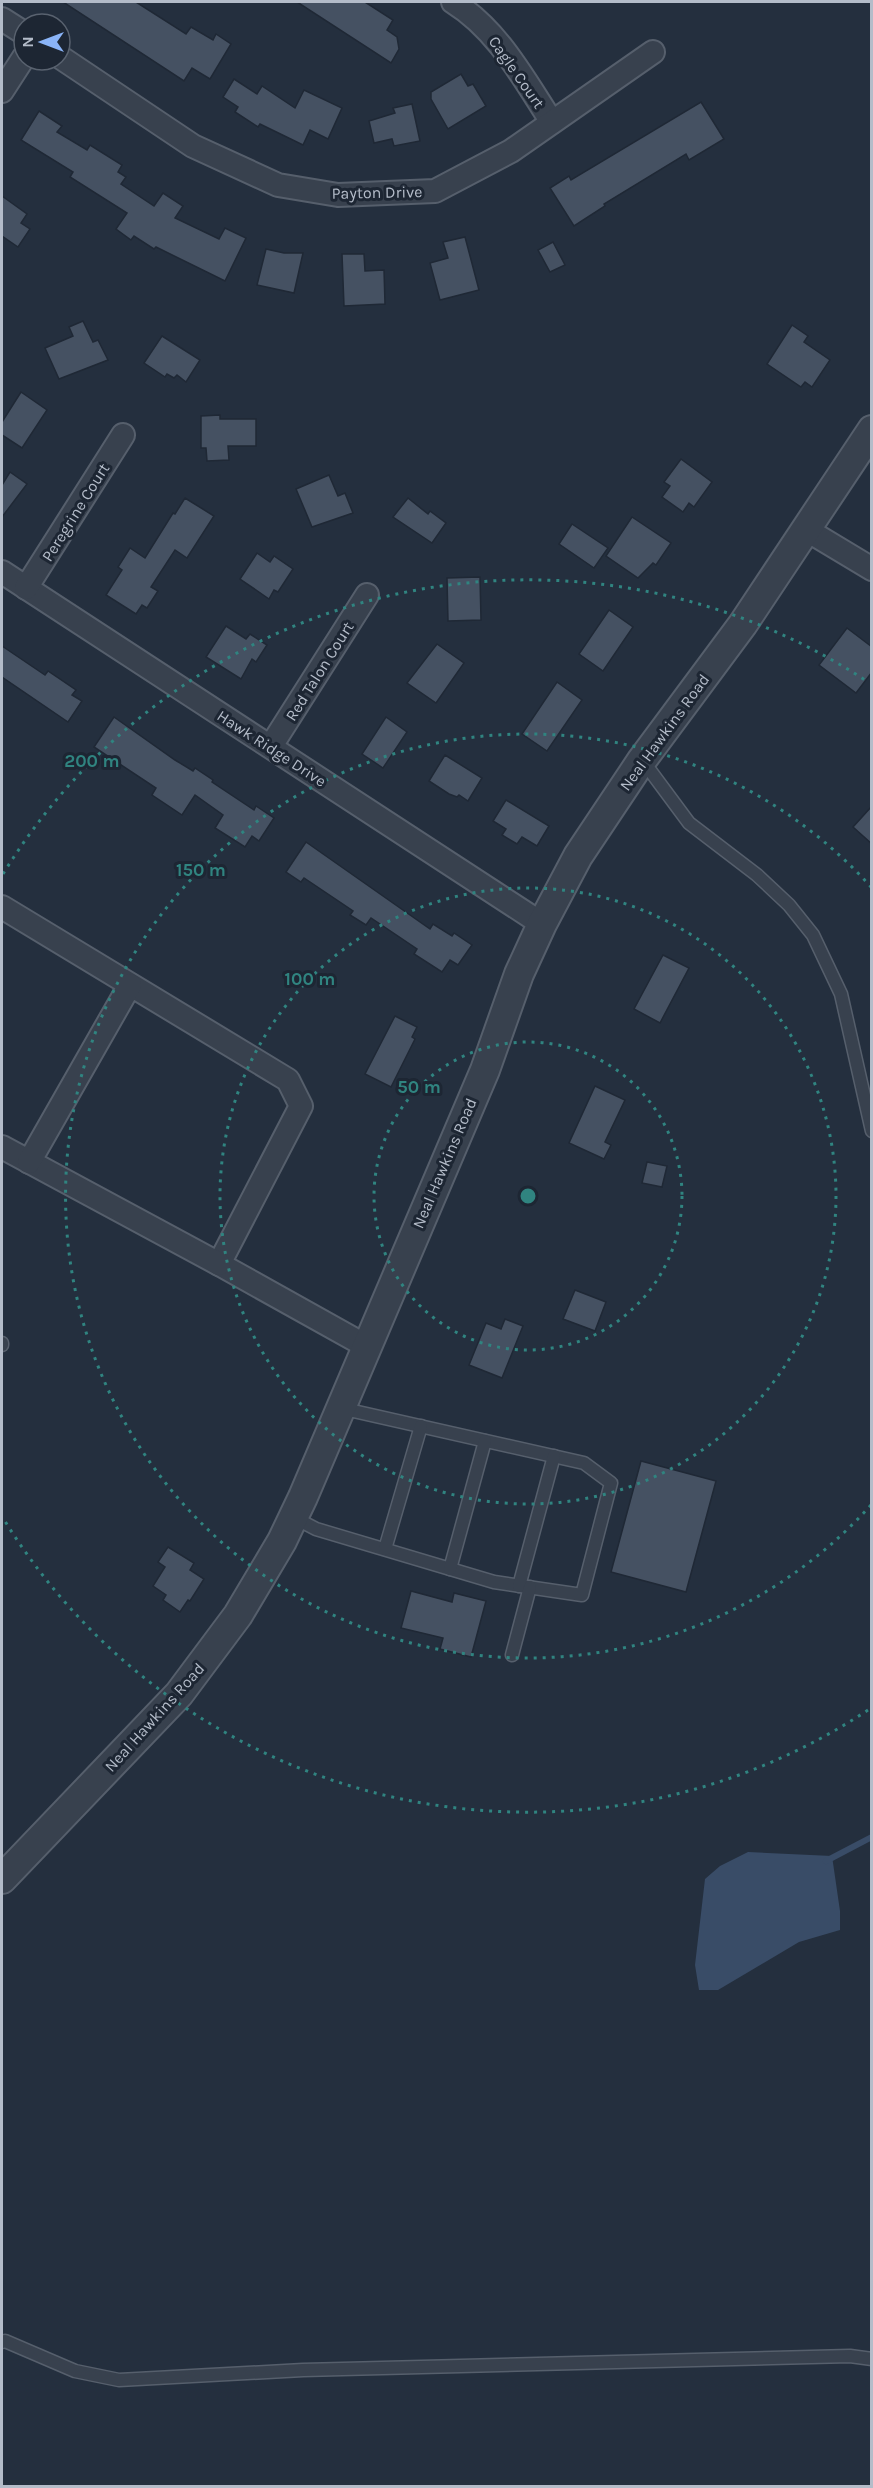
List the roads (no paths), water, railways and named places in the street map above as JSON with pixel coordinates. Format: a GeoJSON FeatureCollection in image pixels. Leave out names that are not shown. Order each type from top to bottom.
{"type":"FeatureCollection","features":[{"type":"Feature","properties":{"kind":"street","name":"Cagle Court"},"geometry":{"type":"LineString","coordinates":[[453,2],[469,12],[502,46],[552,122]]}},
{"type":"Feature","properties":{"kind":"street","name":"Payton Drive"},"geometry":{"type":"LineString","coordinates":[[72,65],[194,146],[278,185],[338,195],[435,191],[511,151],[653,52]]}},
{"type":"Feature","properties":{"kind":"street"},"geometry":{"type":"LineString","coordinates":[[2,91],[14,72]]}},
{"type":"Feature","properties":{"kind":"street","name":"Neal Hawkins Road"},"geometry":{"type":"LineString","coordinates":[[2,1879],[179,1694],[238,1615],[293,1518],[485,1070],[519,974],[578,856],[642,760],[743,624],[872,430]]}},
{"type":"Feature","properties":{"kind":"street","name":"Peregrine Court"},"geometry":{"type":"LineString","coordinates":[[26,588],[123,435]]}},
{"type":"Feature","properties":{"kind":"street"},"geometry":{"type":"LineString","coordinates":[[807,530],[872,569]]}},
{"type":"Feature","properties":{"kind":"street","name":"Hawk Ridge Drive"},"geometry":{"type":"LineString","coordinates":[[2,572],[542,924]]}},
{"type":"Feature","properties":{"kind":"street","name":"Red Talon Court"},"geometry":{"type":"LineString","coordinates":[[271,746],[368,595]]}},
{"type":"Feature","properties":{"kind":"street"},"geometry":{"type":"LineString","coordinates":[[2,907],[288,1080],[301,1106],[219,1264]]}},
{"type":"Feature","properties":{"kind":"street"},"geometry":{"type":"LineString","coordinates":[[29,1162],[130,985]]}},
{"type":"Feature","properties":{"kind":"street"},"geometry":{"type":"LineString","coordinates":[[2,1147],[366,1346]]}},
{"type":"Feature","properties":{"kind":"lane"},"geometry":{"type":"LineString","coordinates":[[642,760],[689,823],[758,875],[789,905],[813,935],[841,994],[872,1131]]}},
{"type":"Feature","properties":{"kind":"lane"},"geometry":{"type":"LineString","coordinates":[[293,1518],[316,1529],[494,1582],[582,1595],[611,1483],[584,1463],[340,1408]]}},
{"type":"Feature","properties":{"kind":"lane"},"geometry":{"type":"LineString","coordinates":[[385,1550],[421,1426]]}},
{"type":"Feature","properties":{"kind":"lane"},"geometry":{"type":"LineString","coordinates":[[450,1569],[485,1441]]}},
{"type":"Feature","properties":{"kind":"lane"},"geometry":{"type":"LineString","coordinates":[[512,1655],[554,1456]]}},
{"type":"Feature","properties":{"kind":"lane"},"geometry":{"type":"LineString","coordinates":[[2,2342],[5,2341],[75,2371],[119,2380],[303,2370],[850,2356],[872,2359]]}},
{"type":"Feature","properties":{"kind":"water"},"geometry":{"type":"Polygon","coordinates":[[[748,1852],[832,1856],[840,1911],[840,1930],[799,1942],[718,1990],[699,1990],[695,1965],[705,1879],[720,1866],[748,1852]]]}},
{"type":"Feature","properties":{"kind":"waterway"},"geometry":{"type":"LineString","coordinates":[[826,1861],[872,1837]]}}]}
